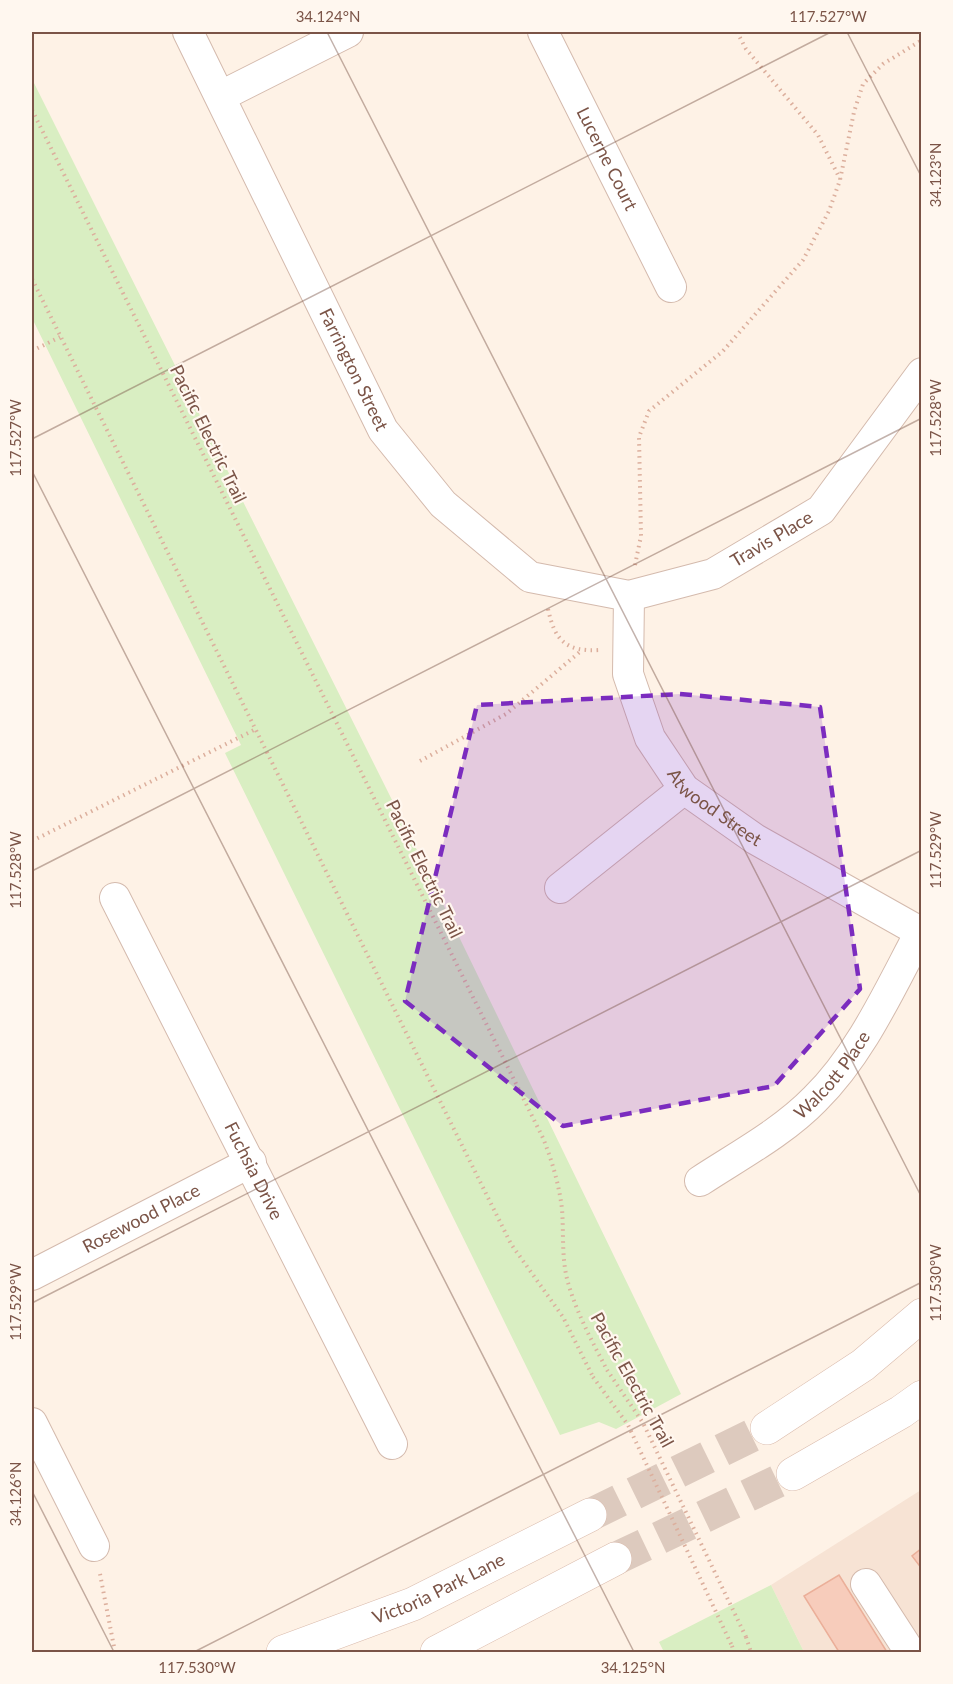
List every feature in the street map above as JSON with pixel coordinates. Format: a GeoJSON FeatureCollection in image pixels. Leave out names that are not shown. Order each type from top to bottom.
{"type":"FeatureCollection","features":[{"type":"Feature","properties":{"kind":"street","name":"Farrington Street"},"geometry":{"type":"LineString","coordinates":[[188,32],[383,430],[435,495],[530,577],[629,596]]}},
{"type":"Feature","properties":{"kind":"street"},"geometry":{"type":"LineString","coordinates":[[221,96],[348,32]]}},
{"type":"Feature","properties":{"kind":"street","name":"Lucerne Court"},"geometry":{"type":"LineString","coordinates":[[543,32],[671,287]]}},
{"type":"Feature","properties":{"kind":"street","name":"Travis Place"},"geometry":{"type":"LineString","coordinates":[[629,596],[713,574],[821,510],[921,373]]}},
{"type":"Feature","properties":{"kind":"street","name":"Atwood Street"},"geometry":{"type":"LineString","coordinates":[[629,596],[628,674],[650,738],[684,789],[755,839],[921,931]]}},
{"type":"Feature","properties":{"kind":"street"},"geometry":{"type":"LineString","coordinates":[[560,888],[684,789]]}},
{"type":"Feature","properties":{"kind":"street","name":"Fuchsia Drive"},"geometry":{"type":"LineString","coordinates":[[115,898],[251,1162],[392,1444]]}},
{"type":"Feature","properties":{"kind":"street","name":"Walcott Place"},"geometry":{"type":"LineString","coordinates":[[700,1181],[784,1125],[816,1099],[864,1037],[921,931]]}},
{"type":"Feature","properties":{"kind":"street","name":"Rosewood Place"},"geometry":{"type":"LineString","coordinates":[[32,1275],[251,1162]]}},
{"type":"Feature","properties":{"kind":"street"},"geometry":{"type":"LineString","coordinates":[[767,1428],[863,1365],[921,1316]]}},
{"type":"Feature","properties":{"kind":"street"},"geometry":{"type":"LineString","coordinates":[[793,1474],[901,1412],[921,1397]]}},
{"type":"Feature","properties":{"kind":"street"},"geometry":{"type":"LineString","coordinates":[[32,1423],[94,1546]]}},
{"type":"Feature","properties":{"kind":"street","name":"Victoria Park Lane"},"geometry":{"type":"LineString","coordinates":[[283,1653],[413,1604],[590,1515]]}},
{"type":"Feature","properties":{"kind":"street"},"geometry":{"type":"LineString","coordinates":[[437,1653],[615,1559]]}},
{"type":"Feature","properties":{"kind":"street"},"geometry":{"type":"LineString","coordinates":[[866,1584],[910,1653]]}},
{"type":"Feature","properties":{"kind":"path"},"geometry":{"type":"LineString","coordinates":[[737,32],[746,49],[818,135],[840,180]]}},
{"type":"Feature","properties":{"kind":"path"},"geometry":{"type":"LineString","coordinates":[[629,596],[641,536],[639,438],[649,411],[723,351],[803,260],[829,211],[840,180],[854,112],[863,84],[883,63],[921,40]]}},
{"type":"Feature","properties":{"kind":"path","name":"Pacific Electric Trail"},"geometry":{"type":"LineString","coordinates":[[32,110],[543,1138],[555,1168],[560,1197],[563,1257],[569,1286],[584,1326],[607,1370],[643,1424],[746,1637],[751,1653]]}},
{"type":"Feature","properties":{"kind":"path","name":"Pacific Electric Trail"},"geometry":{"type":"LineString","coordinates":[[32,279],[511,1244],[563,1317],[593,1377],[628,1425],[734,1653]]}},
{"type":"Feature","properties":{"kind":"path"},"geometry":{"type":"LineString","coordinates":[[32,351],[60,337]]}},
{"type":"Feature","properties":{"kind":"path"},"geometry":{"type":"LineString","coordinates":[[548,608],[553,630],[564,643],[581,651],[601,650]]}},
{"type":"Feature","properties":{"kind":"path"},"geometry":{"type":"LineString","coordinates":[[420,761],[506,714],[581,651]]}},
{"type":"Feature","properties":{"kind":"path"},"geometry":{"type":"LineString","coordinates":[[32,841],[256,729]]}},
{"type":"Feature","properties":{"kind":"path"},"geometry":{"type":"LineString","coordinates":[[94,1546],[116,1653]]}},
{"type":"Feature","properties":{"kind":"highlighted area"},"geometry":{"type":"Polygon","coordinates":[[[680,694],[820,707],[860,989],[774,1086],[563,1126],[405,1001],[477,705],[680,694]]]}},
{"type":"Feature","properties":{"kind":"shaded area"},"geometry":{"type":"Polygon","coordinates":[[[921,1490],[921,1652],[804,1652],[771,1585],[921,1490]]]}},
{"type":"Feature","properties":{"kind":"green space"},"geometry":{"type":"Polygon","coordinates":[[[32,79],[412,840],[681,1394],[616,1429],[599,1422],[560,1435],[225,753],[241,745],[32,318],[32,79]]]}},
{"type":"Feature","properties":{"kind":"green space"},"geometry":{"type":"Polygon","coordinates":[[[771,1585],[804,1652],[664,1652],[659,1642],[771,1585]]]}},
{"type":"Feature","properties":{"kind":"building"},"geometry":{"type":"Polygon","coordinates":[[[922,1548],[922,1569],[912,1556],[922,1548]]]}},
{"type":"Feature","properties":{"kind":"building"},"geometry":{"type":"Polygon","coordinates":[[[839,1575],[887,1652],[839,1652],[804,1596],[839,1575]]]}},
{"type":"Feature","properties":{"kind":"tunnel"},"geometry":{"type":"LineString","coordinates":[[590,1515],[767,1428]]}},
{"type":"Feature","properties":{"kind":"tunnel"},"geometry":{"type":"LineString","coordinates":[[615,1559],[793,1474]]}}]}
